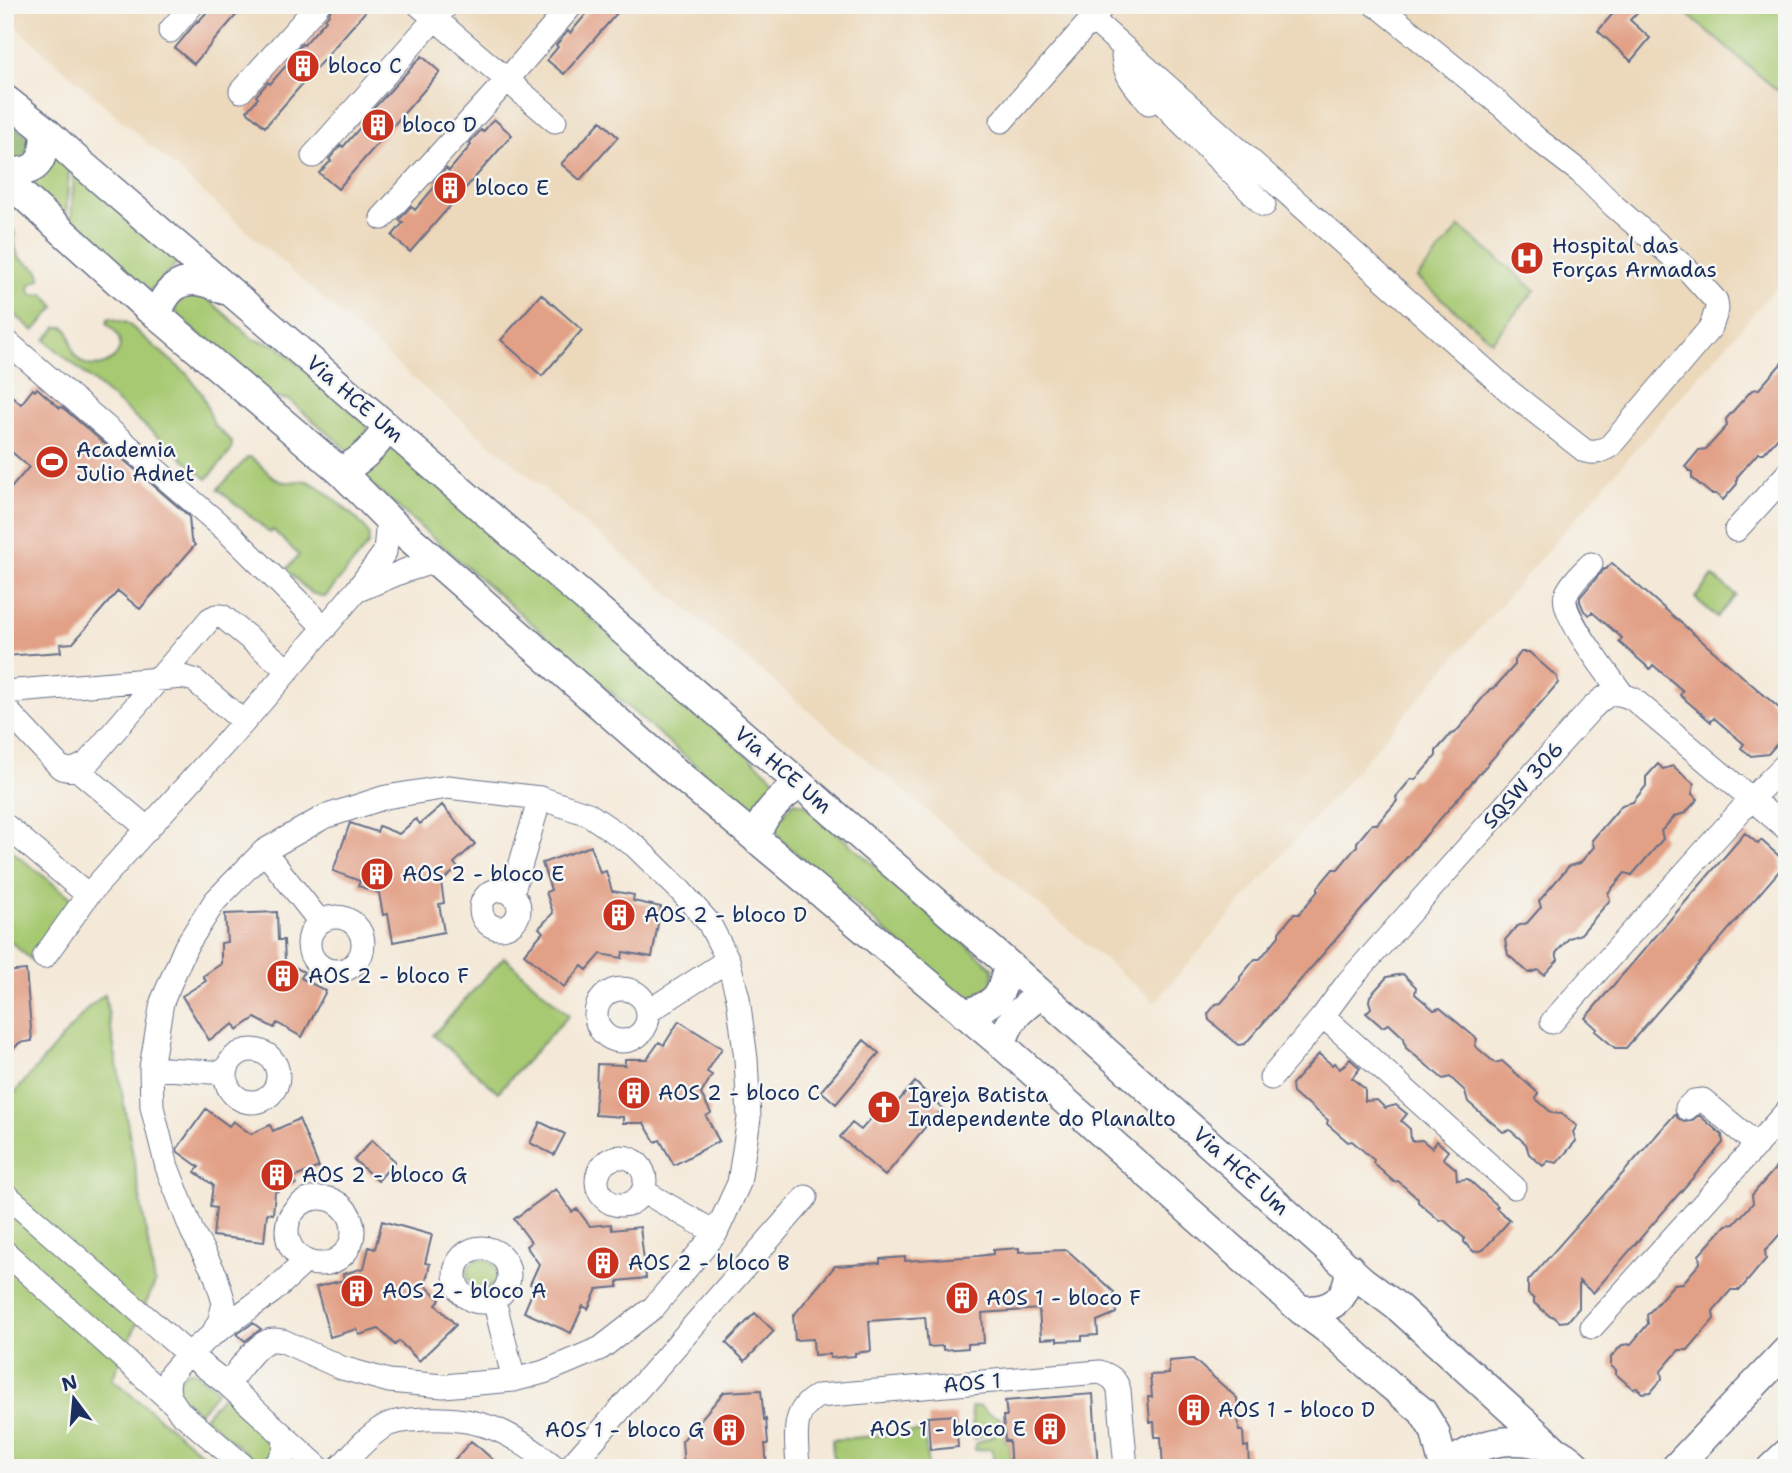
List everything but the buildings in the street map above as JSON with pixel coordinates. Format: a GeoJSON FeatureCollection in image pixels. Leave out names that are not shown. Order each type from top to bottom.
{"type":"FeatureCollection","features":[{"type":"Feature","properties":{"kind":"main road","name":"Via HCE Um"},"geometry":{"type":"LineString","coordinates":[[5,99],[45,130],[1008,964],[1363,1281],[1399,1308],[1554,1449],[1579,1468]]}},
{"type":"Feature","properties":{"kind":"main road"},"geometry":{"type":"LineString","coordinates":[[5,171],[29,171],[36,167],[44,149],[45,130]]}},
{"type":"Feature","properties":{"kind":"main road","name":"Via HCE Um"},"geometry":{"type":"LineString","coordinates":[[5,179],[147,308],[340,471],[388,519],[677,773],[1002,1045],[1301,1310],[1422,1411],[1435,1433],[1444,1468],[1469,1450],[1494,1442],[1517,1440],[1554,1449]]}},
{"type":"Feature","properties":{"kind":"main road"},"geometry":{"type":"LineString","coordinates":[[158,315],[161,303],[172,288],[183,282],[199,281],[236,296]]}},
{"type":"Feature","properties":{"kind":"main road"},"geometry":{"type":"LineString","coordinates":[[340,471],[357,463],[370,452],[388,428]]}},
{"type":"Feature","properties":{"kind":"main road"},"geometry":{"type":"LineString","coordinates":[[757,840],[763,820],[790,791],[800,785]]}},
{"type":"Feature","properties":{"kind":"main road"},"geometry":{"type":"LineString","coordinates":[[964,1014],[983,1009],[996,999],[1004,985],[1008,964]]}},
{"type":"Feature","properties":{"kind":"main road"},"geometry":{"type":"LineString","coordinates":[[1002,1045],[1012,1020],[1041,994]]}},
{"type":"Feature","properties":{"kind":"main road"},"geometry":{"type":"LineString","coordinates":[[1301,1310],[1326,1308],[1338,1299],[1349,1280],[1350,1268]]}},
{"type":"Feature","properties":{"kind":"main road"},"geometry":{"type":"LineString","coordinates":[[1675,1468],[1787,1350]]}},
{"type":"Feature","properties":{"kind":"main road"},"geometry":{"type":"LineString","coordinates":[[1771,1468],[1787,1453]]}},
{"type":"Feature","properties":{"kind":"street"},"geometry":{"type":"LineString","coordinates":[[170,31],[192,5]]}},
{"type":"Feature","properties":{"kind":"street"},"geometry":{"type":"LineString","coordinates":[[241,91],[318,5]]}},
{"type":"Feature","properties":{"kind":"street"},"geometry":{"type":"LineString","coordinates":[[382,218],[572,5]]}},
{"type":"Feature","properties":{"kind":"street"},"geometry":{"type":"LineString","coordinates":[[1002,121],[1098,12],[1131,53],[1510,392],[1585,451],[1594,454],[1601,451],[1610,446],[1710,327],[1717,309],[1716,301],[1688,270],[1614,206],[1580,172],[1537,139],[1502,106],[1429,46],[1375,5]]}},
{"type":"Feature","properties":{"kind":"street"},"geometry":{"type":"LineString","coordinates":[[313,156],[434,10],[506,81],[555,121]]}},
{"type":"Feature","properties":{"kind":"street"},"geometry":{"type":"LineString","coordinates":[[1131,53],[1123,55],[1127,74],[1145,99],[1236,190]]}},
{"type":"Feature","properties":{"kind":"street"},"geometry":{"type":"LineString","coordinates":[[1131,53],[1149,89],[1264,205]]}},
{"type":"Feature","properties":{"kind":"street"},"geometry":{"type":"LineString","coordinates":[[5,340],[227,531],[325,628]]}},
{"type":"Feature","properties":{"kind":"street"},"geometry":{"type":"LineString","coordinates":[[1736,530],[1787,474]]}},
{"type":"Feature","properties":{"kind":"street"},"geometry":{"type":"LineString","coordinates":[[44,957],[88,895],[244,722],[355,591],[385,552],[388,519]]}},
{"type":"Feature","properties":{"kind":"street"},"geometry":{"type":"LineString","coordinates":[[355,591],[436,561]]}},
{"type":"Feature","properties":{"kind":"street"},"geometry":{"type":"LineString","coordinates":[[1591,564],[1566,594],[1565,603],[1588,645],[1623,695],[1633,699],[1787,829]]}},
{"type":"Feature","properties":{"kind":"street"},"geometry":{"type":"LineString","coordinates":[[5,708],[61,767],[68,770],[77,769],[87,763],[210,619],[216,616],[222,616],[288,670]]}},
{"type":"Feature","properties":{"kind":"street"},"geometry":{"type":"LineString","coordinates":[[5,692],[183,677],[194,680],[244,722]]}},
{"type":"Feature","properties":{"kind":"street","name":"SQSW 306"},"geometry":{"type":"LineString","coordinates":[[1271,1078],[1348,982],[1591,709],[1606,695],[1623,695]]}},
{"type":"Feature","properties":{"kind":"street"},"geometry":{"type":"LineString","coordinates":[[1552,1023],[1751,799],[1787,763]]}},
{"type":"Feature","properties":{"kind":"street"},"geometry":{"type":"LineString","coordinates":[[77,769],[148,829]]}},
{"type":"Feature","properties":{"kind":"street"},"geometry":{"type":"LineString","coordinates":[[212,1335],[220,1320],[224,1303],[216,1276],[192,1231],[167,1167],[152,1107],[151,1069],[162,1002],[186,946],[215,901],[264,851],[324,817],[386,797],[448,787],[540,798],[588,814],[635,846],[709,923],[728,960],[738,998],[749,1118],[739,1183],[716,1233],[654,1307],[601,1348],[544,1372],[514,1380],[443,1386],[389,1381],[342,1368],[274,1339],[259,1346],[227,1384]]}},
{"type":"Feature","properties":{"kind":"street"},"geometry":{"type":"LineString","coordinates":[[512,894],[540,798]]}},
{"type":"Feature","properties":{"kind":"street"},"geometry":{"type":"LineString","coordinates":[[5,825],[88,895]]}},
{"type":"Feature","properties":{"kind":"street"},"geometry":{"type":"LineString","coordinates":[[264,851],[320,922]]}},
{"type":"Feature","properties":{"kind":"street"},"geometry":{"type":"LineString","coordinates":[[649,1012],[728,960]]}},
{"type":"Feature","properties":{"kind":"street"},"geometry":{"type":"LineString","coordinates":[[1322,1016],[1514,1186]]}},
{"type":"Feature","properties":{"kind":"street"},"geometry":{"type":"LineString","coordinates":[[151,1069],[226,1073]]}},
{"type":"Feature","properties":{"kind":"street"},"geometry":{"type":"LineString","coordinates":[[1687,1108],[1694,1101],[1703,1100],[1757,1145]]}},
{"type":"Feature","properties":{"kind":"street"},"geometry":{"type":"LineString","coordinates":[[1592,1327],[1787,1111]]}},
{"type":"Feature","properties":{"kind":"street"},"geometry":{"type":"LineString","coordinates":[[643,1191],[716,1233]]}},
{"type":"Feature","properties":{"kind":"street"},"geometry":{"type":"LineString","coordinates":[[5,1194],[188,1354],[227,1384],[319,1468]]}},
{"type":"Feature","properties":{"kind":"street"},"geometry":{"type":"LineString","coordinates":[[569,1468],[806,1197]]}},
{"type":"Feature","properties":{"kind":"street"},"geometry":{"type":"LineString","coordinates":[[5,1252],[174,1404]]}},
{"type":"Feature","properties":{"kind":"street"},"geometry":{"type":"LineString","coordinates":[[246,1468],[179,1411],[169,1396],[170,1375],[188,1354],[253,1307],[306,1261]]}},
{"type":"Feature","properties":{"kind":"street"},"geometry":{"type":"LineString","coordinates":[[494,1300],[514,1380]]}},
{"type":"Feature","properties":{"kind":"street"},"geometry":{"type":"LineString","coordinates":[[253,1307],[274,1339]]}},
{"type":"Feature","properties":{"kind":"street","name":"AOS 1"},"geometry":{"type":"LineString","coordinates":[[798,1468],[797,1419],[804,1406],[818,1396],[1100,1372],[1110,1375],[1117,1382],[1126,1468]]}},
{"type":"Feature","properties":{"kind":"street"},"geometry":{"type":"LineString","coordinates":[[339,1468],[386,1425],[404,1420],[435,1418],[495,1427],[530,1447],[556,1468]]}},
{"type":"Feature","properties":{"kind":"street"},"geometry":{"type":"LineString","coordinates":[[274,1468],[284,1453],[285,1438]]}},
{"type":"Feature","properties":{"kind":"shaded area"},"geometry":{"type":"Polygon","coordinates":[[[5,5],[1787,5],[1787,275],[1155,1002],[417,382],[5,17],[5,5]]]}},
{"type":"Feature","properties":{"kind":"green space"},"geometry":{"type":"Polygon","coordinates":[[[1676,5],[1787,5],[1787,80],[1778,91],[1676,5]]]}},
{"type":"Feature","properties":{"kind":"green space"},"geometry":{"type":"Polygon","coordinates":[[[5,121],[31,138],[29,153],[16,164],[5,161],[5,121]]]}},
{"type":"Feature","properties":{"kind":"green space"},"geometry":{"type":"Polygon","coordinates":[[[56,153],[180,260],[149,292],[29,187],[56,153]],[[69,170],[66,219],[71,223],[74,173],[69,170]]]}},
{"type":"Feature","properties":{"kind":"green space"},"geometry":{"type":"Polygon","coordinates":[[[5,219],[13,229],[18,255],[40,272],[40,279],[30,285],[29,291],[34,296],[44,294],[55,307],[34,331],[5,306],[5,219]]]}},
{"type":"Feature","properties":{"kind":"green space"},"geometry":{"type":"Polygon","coordinates":[[[1460,227],[1535,290],[1492,341],[1417,278],[1460,227]]]}},
{"type":"Feature","properties":{"kind":"green space"},"geometry":{"type":"Polygon","coordinates":[[[197,289],[253,339],[277,345],[366,424],[369,435],[351,451],[348,450],[289,400],[270,397],[176,312],[175,303],[197,289]]]}},
{"type":"Feature","properties":{"kind":"green space"},"geometry":{"type":"Polygon","coordinates":[[[110,318],[127,323],[188,375],[202,394],[214,425],[232,442],[231,451],[207,479],[45,340],[57,327],[65,327],[76,357],[87,365],[102,365],[109,362],[119,351],[118,336],[107,324],[110,318]]]}},
{"type":"Feature","properties":{"kind":"green space"},"geometry":{"type":"Polygon","coordinates":[[[394,446],[777,781],[749,812],[364,478],[394,446]]]}},
{"type":"Feature","properties":{"kind":"green space"},"geometry":{"type":"Polygon","coordinates":[[[250,457],[280,481],[307,481],[312,484],[348,511],[367,532],[368,545],[325,597],[311,593],[286,570],[299,555],[273,530],[270,533],[218,489],[250,457]]]}},
{"type":"Feature","properties":{"kind":"green space"},"geometry":{"type":"Polygon","coordinates":[[[1713,576],[1736,595],[1717,617],[1695,598],[1713,576]]]}},
{"type":"Feature","properties":{"kind":"green space"},"geometry":{"type":"Polygon","coordinates":[[[794,802],[804,804],[993,968],[991,985],[973,998],[959,995],[780,839],[774,826],[794,802]]]}},
{"type":"Feature","properties":{"kind":"green space"},"geometry":{"type":"Polygon","coordinates":[[[5,846],[78,903],[33,961],[5,937],[5,846]]]}},
{"type":"Feature","properties":{"kind":"green space"},"geometry":{"type":"Polygon","coordinates":[[[504,957],[569,1015],[498,1092],[433,1035],[504,957]]]}},
{"type":"Feature","properties":{"kind":"green space"},"geometry":{"type":"Polygon","coordinates":[[[105,994],[155,1283],[112,1379],[205,1456],[198,1468],[5,1468],[5,1104],[88,1008],[105,994]]]}},
{"type":"Feature","properties":{"kind":"green space"},"geometry":{"type":"Polygon","coordinates":[[[482,1259],[488,1260],[496,1268],[496,1280],[488,1288],[482,1289],[476,1288],[468,1280],[467,1274],[468,1268],[476,1260],[482,1259]]]}},
{"type":"Feature","properties":{"kind":"green space"},"geometry":{"type":"Polygon","coordinates":[[[188,1371],[193,1371],[218,1390],[199,1413],[178,1394],[177,1379],[188,1371]]]}},
{"type":"Feature","properties":{"kind":"green space"},"geometry":{"type":"Polygon","coordinates":[[[223,1395],[273,1439],[273,1448],[269,1455],[262,1459],[252,1458],[204,1417],[223,1395]]]}},
{"type":"Feature","properties":{"kind":"green space"},"geometry":{"type":"Polygon","coordinates":[[[979,1406],[1000,1418],[1001,1426],[974,1439],[971,1407],[979,1406]]]}},
{"type":"Feature","properties":{"kind":"green space"},"geometry":{"type":"Polygon","coordinates":[[[1004,1430],[1005,1441],[1009,1441],[1011,1468],[994,1468],[992,1449],[975,1450],[975,1444],[1004,1430]]]}},
{"type":"Feature","properties":{"kind":"green space"},"geometry":{"type":"Polygon","coordinates":[[[924,1431],[928,1468],[834,1468],[832,1440],[924,1431]]]}},
{"type":"Feature","properties":{"kind":"place","name":"bloco C"},"geometry":{"type":"Point","coordinates":[303,66]}},
{"type":"Feature","properties":{"kind":"place","name":"bloco D"},"geometry":{"type":"Point","coordinates":[378,125]}},
{"type":"Feature","properties":{"kind":"place","name":"bloco E"},"geometry":{"type":"Point","coordinates":[450,188]}},
{"type":"Feature","properties":{"kind":"place","name":"Hospital das Forças Armadas"},"geometry":{"type":"Point","coordinates":[1527,258]}},
{"type":"Feature","properties":{"kind":"place","name":"Academia Julio Adnet"},"geometry":{"type":"Point","coordinates":[52,462]}},
{"type":"Feature","properties":{"kind":"place","name":"AOS 2 - bloco E"},"geometry":{"type":"Point","coordinates":[377,874]}},
{"type":"Feature","properties":{"kind":"place","name":"AOS 2 - bloco D"},"geometry":{"type":"Point","coordinates":[619,915]}},
{"type":"Feature","properties":{"kind":"place","name":"AOS 2 - bloco F"},"geometry":{"type":"Point","coordinates":[283,976]}},
{"type":"Feature","properties":{"kind":"place","name":"AOS 2 - bloco C"},"geometry":{"type":"Point","coordinates":[634,1093]}},
{"type":"Feature","properties":{"kind":"place","name":"Igreja Batista Independente do Planalto"},"geometry":{"type":"Point","coordinates":[884,1107]}},
{"type":"Feature","properties":{"kind":"place","name":"AOS 2 - bloco G"},"geometry":{"type":"Point","coordinates":[277,1175]}},
{"type":"Feature","properties":{"kind":"place","name":"AOS 2 - bloco B"},"geometry":{"type":"Point","coordinates":[603,1263]}},
{"type":"Feature","properties":{"kind":"place","name":"AOS 2 - bloco A"},"geometry":{"type":"Point","coordinates":[357,1291]}},
{"type":"Feature","properties":{"kind":"place","name":"AOS 1 - bloco F"},"geometry":{"type":"Point","coordinates":[962,1298]}},
{"type":"Feature","properties":{"kind":"place","name":"AOS 1 - bloco D"},"geometry":{"type":"Point","coordinates":[1194,1410]}},
{"type":"Feature","properties":{"kind":"place","name":"AOS 1 - bloco E"},"geometry":{"type":"Point","coordinates":[1050,1429]}},
{"type":"Feature","properties":{"kind":"place","name":"AOS 1 - bloco G"},"geometry":{"type":"Point","coordinates":[729,1430]}}]}
